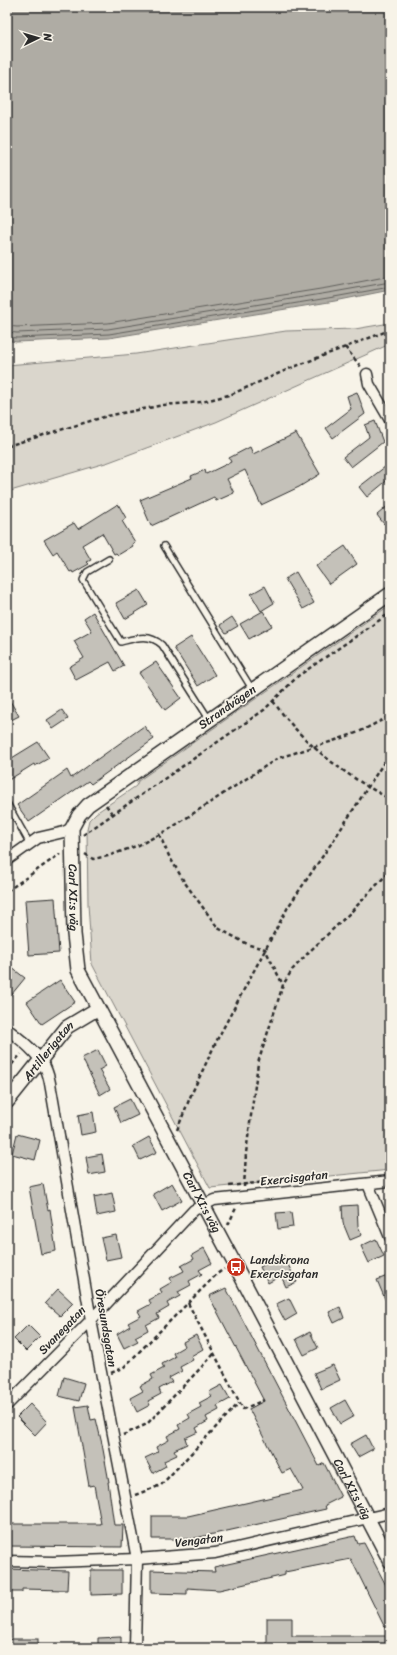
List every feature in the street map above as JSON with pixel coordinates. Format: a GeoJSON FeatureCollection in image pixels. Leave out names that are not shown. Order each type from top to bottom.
{"type":"FeatureCollection","features":[{"type":"Feature","properties":{"kind":"street"},"geometry":{"type":"LineString","coordinates":[[367,374],[369,384],[390,420]]}},
{"type":"Feature","properties":{"kind":"street","name":"Strandvägen"},"geometry":{"type":"LineString","coordinates":[[72,828],[79,814],[100,796],[390,594]]}},
{"type":"Feature","properties":{"kind":"street"},"geometry":{"type":"LineString","coordinates":[[7,860],[38,838],[64,832],[72,828]]}},
{"type":"Feature","properties":{"kind":"street","name":"Carl XI:s väg"},"geometry":{"type":"LineString","coordinates":[[72,828],[73,895],[78,970],[97,1009],[203,1205],[390,1562]]}},
{"type":"Feature","properties":{"kind":"street","name":"Artillerigatan"},"geometry":{"type":"LineString","coordinates":[[7,1102],[67,1027],[97,1009]]}},
{"type":"Feature","properties":{"kind":"street","name":"Öresundsgatan"},"geometry":{"type":"LineString","coordinates":[[7,1029],[28,1046],[40,1059],[46,1068],[52,1089],[101,1376],[137,1559],[135,1648]]}},
{"type":"Feature","properties":{"kind":"street","name":"Exercisgatan"},"geometry":{"type":"LineString","coordinates":[[203,1205],[214,1200],[390,1181]]}},
{"type":"Feature","properties":{"kind":"street"},"geometry":{"type":"LineString","coordinates":[[368,1184],[390,1237]]}},
{"type":"Feature","properties":{"kind":"street","name":"Svanegatan"},"geometry":{"type":"LineString","coordinates":[[7,1406],[91,1320],[191,1212],[203,1205]]}},
{"type":"Feature","properties":{"kind":"street","name":"Vengatan"},"geometry":{"type":"LineString","coordinates":[[7,1561],[53,1562],[137,1559],[215,1553],[367,1517],[390,1513]]}},
{"type":"Feature","properties":{"kind":"lane"},"geometry":{"type":"LineString","coordinates":[[164,546],[253,689]]}},
{"type":"Feature","properties":{"kind":"lane"},"geometry":{"type":"LineString","coordinates":[[109,559],[88,572],[84,580],[121,642],[147,638],[155,639],[162,645],[210,720]]}},
{"type":"Feature","properties":{"kind":"lane"},"geometry":{"type":"LineString","coordinates":[[7,803],[30,844]]}},
{"type":"Feature","properties":{"kind":"path"},"geometry":{"type":"LineString","coordinates":[[7,446],[107,416],[164,405],[202,402],[232,394],[291,368],[390,330]]}},
{"type":"Feature","properties":{"kind":"path"},"geometry":{"type":"LineString","coordinates":[[345,347],[367,374]]}},
{"type":"Feature","properties":{"kind":"path"},"geometry":{"type":"LineString","coordinates":[[83,836],[264,710],[298,676],[390,613]]}},
{"type":"Feature","properties":{"kind":"path"},"geometry":{"type":"LineString","coordinates":[[273,701],[287,721],[313,748],[368,788],[390,799]]}},
{"type":"Feature","properties":{"kind":"path"},"geometry":{"type":"LineString","coordinates":[[83,853],[93,859],[108,856],[139,844],[159,834],[226,793],[278,758],[359,732],[390,716]]}},
{"type":"Feature","properties":{"kind":"path"},"geometry":{"type":"LineString","coordinates":[[176,1131],[218,1038],[288,907],[390,753]]}},
{"type":"Feature","properties":{"kind":"path"},"geometry":{"type":"LineString","coordinates":[[159,834],[169,856],[185,883],[218,928],[249,945],[265,949],[283,985]]}},
{"type":"Feature","properties":{"kind":"path"},"geometry":{"type":"LineString","coordinates":[[7,890],[61,854]]}},
{"type":"Feature","properties":{"kind":"path"},"geometry":{"type":"LineString","coordinates":[[244,1197],[246,1153],[258,1063],[283,985],[292,970],[356,908],[390,871]]}},
{"type":"Feature","properties":{"kind":"path"},"geometry":{"type":"LineString","coordinates":[[7,1070],[28,1046]]}},
{"type":"Feature","properties":{"kind":"path"},"geometry":{"type":"LineString","coordinates":[[101,1376],[123,1368],[216,1274],[225,1269]]}},
{"type":"Feature","properties":{"kind":"path"},"geometry":{"type":"LineString","coordinates":[[188,1303],[242,1409],[264,1400]]}},
{"type":"Feature","properties":{"kind":"path"},"geometry":{"type":"LineString","coordinates":[[113,1439],[147,1424],[214,1354]]}},
{"type":"Feature","properties":{"kind":"path"},"geometry":{"type":"LineString","coordinates":[[125,1499],[161,1485],[239,1403]]}},
{"type":"Feature","properties":{"kind":"shaded area"},"geometry":{"type":"Polygon","coordinates":[[[390,323],[390,344],[216,422],[109,462],[7,492],[7,365],[136,354],[286,331],[355,329],[390,323]]]}},
{"type":"Feature","properties":{"kind":"shaded area"},"geometry":{"type":"Polygon","coordinates":[[[390,605],[390,1170],[210,1188],[92,964],[88,904],[87,829],[89,820],[96,813],[136,786],[138,781],[390,605]]]}},
{"type":"Feature","properties":{"kind":"water"},"geometry":{"type":"Polygon","coordinates":[[[7,7],[390,7],[390,290],[335,301],[109,338],[16,342],[7,340],[7,7]]]}},
{"type":"Feature","properties":{"kind":"building"},"geometry":{"type":"Polygon","coordinates":[[[357,392],[365,414],[333,438],[326,428],[351,409],[347,396],[357,392]]]}},
{"type":"Feature","properties":{"kind":"building"},"geometry":{"type":"Polygon","coordinates":[[[375,421],[383,442],[351,467],[343,457],[369,437],[365,425],[375,421]]]}},
{"type":"Feature","properties":{"kind":"building"},"geometry":{"type":"Polygon","coordinates":[[[296,433],[320,474],[299,487],[261,505],[245,470],[227,479],[234,493],[216,501],[214,497],[151,526],[140,500],[192,478],[191,476],[205,470],[206,474],[231,462],[229,458],[250,447],[253,454],[296,433]]]}},
{"type":"Feature","properties":{"kind":"building"},"geometry":{"type":"Polygon","coordinates":[[[390,463],[390,478],[367,497],[359,487],[390,463]]]}},
{"type":"Feature","properties":{"kind":"building"},"geometry":{"type":"Polygon","coordinates":[[[118,504],[126,518],[122,521],[135,542],[132,544],[133,546],[118,555],[116,553],[114,554],[102,533],[82,545],[91,560],[87,562],[89,564],[73,573],[72,571],[70,572],[57,551],[53,554],[44,540],[74,523],[78,529],[118,504]]]}},
{"type":"Feature","properties":{"kind":"building"},"geometry":{"type":"Polygon","coordinates":[[[390,504],[390,520],[384,524],[377,515],[390,504]]]}},
{"type":"Feature","properties":{"kind":"building"},"geometry":{"type":"Polygon","coordinates":[[[345,546],[357,564],[329,584],[316,566],[345,546]]]}},
{"type":"Feature","properties":{"kind":"building"},"geometry":{"type":"Polygon","coordinates":[[[296,572],[314,603],[303,609],[285,579],[296,572]]]}},
{"type":"Feature","properties":{"kind":"building"},"geometry":{"type":"Polygon","coordinates":[[[265,586],[274,603],[261,611],[251,594],[265,586]]]}},
{"type":"Feature","properties":{"kind":"building"},"geometry":{"type":"Polygon","coordinates":[[[139,590],[148,605],[125,619],[116,603],[139,590]]]}},
{"type":"Feature","properties":{"kind":"building"},"geometry":{"type":"Polygon","coordinates":[[[263,611],[272,626],[249,639],[240,624],[263,611]]]}},
{"type":"Feature","properties":{"kind":"building"},"geometry":{"type":"Polygon","coordinates":[[[93,612],[124,666],[115,671],[110,662],[76,680],[69,667],[84,658],[74,641],[92,631],[84,618],[93,612]]]}},
{"type":"Feature","properties":{"kind":"building"},"geometry":{"type":"Polygon","coordinates":[[[232,617],[238,626],[226,633],[220,625],[232,617]]]}},
{"type":"Feature","properties":{"kind":"building"},"geometry":{"type":"Polygon","coordinates":[[[191,637],[215,675],[198,686],[174,648],[191,637]]]}},
{"type":"Feature","properties":{"kind":"building"},"geometry":{"type":"Polygon","coordinates":[[[156,662],[181,698],[165,710],[139,673],[156,662]]]}},
{"type":"Feature","properties":{"kind":"building"},"geometry":{"type":"Polygon","coordinates":[[[7,696],[19,716],[7,722],[7,696]]]}},
{"type":"Feature","properties":{"kind":"building"},"geometry":{"type":"Polygon","coordinates":[[[62,710],[68,719],[53,729],[47,720],[62,710]]]}},
{"type":"Feature","properties":{"kind":"building"},"geometry":{"type":"Polygon","coordinates":[[[144,726],[154,739],[91,784],[88,781],[29,822],[17,805],[67,770],[71,778],[144,726]]]}},
{"type":"Feature","properties":{"kind":"building"},"geometry":{"type":"Polygon","coordinates":[[[38,742],[49,758],[35,766],[34,764],[7,781],[7,761],[38,742]]]}},
{"type":"Feature","properties":{"kind":"building"},"geometry":{"type":"Polygon","coordinates":[[[55,898],[59,953],[29,955],[25,900],[55,898]]]}},
{"type":"Feature","properties":{"kind":"building"},"geometry":{"type":"Polygon","coordinates":[[[7,964],[25,978],[7,1000],[7,964]]]}},
{"type":"Feature","properties":{"kind":"building"},"geometry":{"type":"Polygon","coordinates":[[[60,980],[75,1002],[42,1024],[27,1002],[60,980]]]}},
{"type":"Feature","properties":{"kind":"building"},"geometry":{"type":"Polygon","coordinates":[[[98,1050],[106,1066],[99,1070],[110,1089],[100,1095],[82,1058],[98,1050]]]}},
{"type":"Feature","properties":{"kind":"building"},"geometry":{"type":"Polygon","coordinates":[[[130,1099],[138,1115],[121,1123],[114,1107],[130,1099]]]}},
{"type":"Feature","properties":{"kind":"building"},"geometry":{"type":"Polygon","coordinates":[[[93,1112],[96,1132],[81,1135],[78,1115],[93,1112]]]}},
{"type":"Feature","properties":{"kind":"building"},"geometry":{"type":"Polygon","coordinates":[[[17,1134],[40,1140],[35,1160],[12,1154],[17,1134]]]}},
{"type":"Feature","properties":{"kind":"building"},"geometry":{"type":"Polygon","coordinates":[[[149,1137],[157,1152],[140,1160],[133,1146],[149,1137]]]}},
{"type":"Feature","properties":{"kind":"building"},"geometry":{"type":"Polygon","coordinates":[[[102,1154],[105,1172],[89,1175],[86,1157],[102,1154]]]}},
{"type":"Feature","properties":{"kind":"building"},"geometry":{"type":"Polygon","coordinates":[[[172,1183],[182,1200],[162,1211],[153,1194],[172,1183]]]}},
{"type":"Feature","properties":{"kind":"building"},"geometry":{"type":"Polygon","coordinates":[[[43,1184],[48,1210],[50,1209],[56,1251],[41,1254],[29,1187],[43,1184]]]}},
{"type":"Feature","properties":{"kind":"building"},"geometry":{"type":"Polygon","coordinates":[[[112,1193],[116,1212],[97,1216],[94,1197],[112,1193]]]}},
{"type":"Feature","properties":{"kind":"building"},"geometry":{"type":"Polygon","coordinates":[[[357,1205],[358,1226],[362,1235],[350,1240],[343,1223],[342,1206],[357,1205]]]}},
{"type":"Feature","properties":{"kind":"building"},"geometry":{"type":"Polygon","coordinates":[[[291,1212],[293,1227],[278,1229],[276,1213],[291,1212]]]}},
{"type":"Feature","properties":{"kind":"building"},"geometry":{"type":"Polygon","coordinates":[[[116,1235],[121,1257],[106,1260],[101,1238],[116,1235]]]}},
{"type":"Feature","properties":{"kind":"building"},"geometry":{"type":"Polygon","coordinates":[[[376,1239],[384,1256],[369,1263],[361,1246],[376,1239]]]}},
{"type":"Feature","properties":{"kind":"building"},"geometry":{"type":"Polygon","coordinates":[[[204,1248],[212,1263],[199,1270],[202,1274],[189,1281],[191,1285],[178,1292],[180,1296],[167,1303],[169,1307],[157,1314],[159,1318],[146,1325],[148,1330],[135,1337],[138,1341],[124,1348],[117,1334],[130,1326],[128,1323],[141,1316],[138,1311],[151,1304],[149,1300],[162,1293],[160,1289],[172,1282],[170,1278],[184,1271],[181,1266],[194,1259],[192,1255],[204,1248]]]}},
{"type":"Feature","properties":{"kind":"building"},"geometry":{"type":"Polygon","coordinates":[[[283,1255],[297,1282],[286,1287],[281,1276],[268,1283],[260,1267],[283,1255]]]}},
{"type":"Feature","properties":{"kind":"building"},"geometry":{"type":"Polygon","coordinates":[[[390,1275],[390,1311],[377,1280],[390,1275]]]}},
{"type":"Feature","properties":{"kind":"building"},"geometry":{"type":"Polygon","coordinates":[[[226,1288],[319,1466],[324,1463],[341,1497],[325,1505],[326,1509],[191,1539],[152,1539],[152,1516],[188,1516],[303,1490],[291,1469],[282,1473],[249,1409],[264,1401],[209,1296],[226,1288]]]}},
{"type":"Feature","properties":{"kind":"building"},"geometry":{"type":"Polygon","coordinates":[[[58,1289],[73,1303],[60,1316],[45,1303],[58,1289]]]}},
{"type":"Feature","properties":{"kind":"building"},"geometry":{"type":"Polygon","coordinates":[[[289,1298],[297,1314],[285,1321],[276,1304],[289,1298]]]}},
{"type":"Feature","properties":{"kind":"building"},"geometry":{"type":"Polygon","coordinates":[[[340,1307],[344,1318],[334,1323],[329,1312],[340,1307]]]}},
{"type":"Feature","properties":{"kind":"building"},"geometry":{"type":"Polygon","coordinates":[[[28,1325],[40,1337],[26,1351],[14,1339],[28,1325]]]}},
{"type":"Feature","properties":{"kind":"building"},"geometry":{"type":"Polygon","coordinates":[[[310,1332],[318,1348],[304,1355],[296,1339],[310,1332]]]}},
{"type":"Feature","properties":{"kind":"building"},"geometry":{"type":"Polygon","coordinates":[[[196,1335],[203,1349],[191,1356],[193,1360],[180,1367],[182,1371],[169,1378],[172,1382],[159,1389],[161,1394],[148,1401],[150,1405],[137,1412],[130,1398],[143,1391],[140,1386],[153,1379],[151,1375],[164,1368],[162,1364],[175,1357],[173,1353],[185,1346],[183,1342],[196,1335]]]}},
{"type":"Feature","properties":{"kind":"building"},"geometry":{"type":"Polygon","coordinates":[[[333,1365],[340,1380],[321,1389],[314,1373],[333,1365]]]}},
{"type":"Feature","properties":{"kind":"building"},"geometry":{"type":"Polygon","coordinates":[[[64,1377],[84,1383],[79,1401],[59,1396],[64,1377]]]}},
{"type":"Feature","properties":{"kind":"building"},"geometry":{"type":"Polygon","coordinates":[[[222,1385],[230,1399],[217,1406],[219,1410],[206,1417],[208,1421],[196,1428],[198,1432],[185,1438],[187,1444],[174,1450],[177,1455],[164,1461],[166,1466],[153,1473],[145,1458],[158,1452],[156,1447],[169,1440],[167,1436],[180,1429],[178,1425],[190,1418],[188,1414],[201,1407],[199,1403],[212,1396],[209,1392],[222,1385]]]}},
{"type":"Feature","properties":{"kind":"building"},"geometry":{"type":"Polygon","coordinates":[[[345,1400],[354,1416],[340,1424],[331,1408],[345,1400]]]}},
{"type":"Feature","properties":{"kind":"building"},"geometry":{"type":"Polygon","coordinates":[[[30,1404],[47,1422],[35,1435],[17,1417],[30,1404]]]}},
{"type":"Feature","properties":{"kind":"building"},"geometry":{"type":"Polygon","coordinates":[[[88,1405],[91,1420],[96,1419],[102,1444],[109,1482],[114,1525],[123,1525],[122,1547],[7,1546],[7,1524],[101,1524],[94,1485],[89,1486],[75,1407],[88,1405]]]}},
{"type":"Feature","properties":{"kind":"building"},"geometry":{"type":"Polygon","coordinates":[[[366,1435],[373,1449],[358,1457],[350,1444],[366,1435]]]}},
{"type":"Feature","properties":{"kind":"building"},"geometry":{"type":"Polygon","coordinates":[[[355,1536],[358,1544],[364,1543],[390,1593],[390,1648],[267,1648],[267,1618],[292,1618],[292,1636],[389,1636],[351,1559],[285,1572],[285,1575],[219,1590],[187,1588],[187,1594],[151,1593],[151,1570],[215,1572],[214,1567],[355,1536]]]}},
{"type":"Feature","properties":{"kind":"building"},"geometry":{"type":"Polygon","coordinates":[[[7,1569],[68,1571],[67,1590],[22,1589],[22,1592],[7,1592],[7,1569]]]}},
{"type":"Feature","properties":{"kind":"building"},"geometry":{"type":"Polygon","coordinates":[[[91,1570],[122,1570],[122,1594],[91,1595],[91,1570]]]}},
{"type":"Feature","properties":{"kind":"building"},"geometry":{"type":"Polygon","coordinates":[[[121,1637],[121,1648],[98,1648],[98,1638],[121,1637]]]}},
{"type":"Feature","properties":{"kind":"building"},"geometry":{"type":"Polygon","coordinates":[[[7,1639],[38,1639],[38,1648],[7,1648],[7,1639]]]}},
{"type":"Feature","properties":{"kind":"place","name":"Landskrona Exercisgatan"},"geometry":{"type":"Point","coordinates":[236,1267]}}]}
